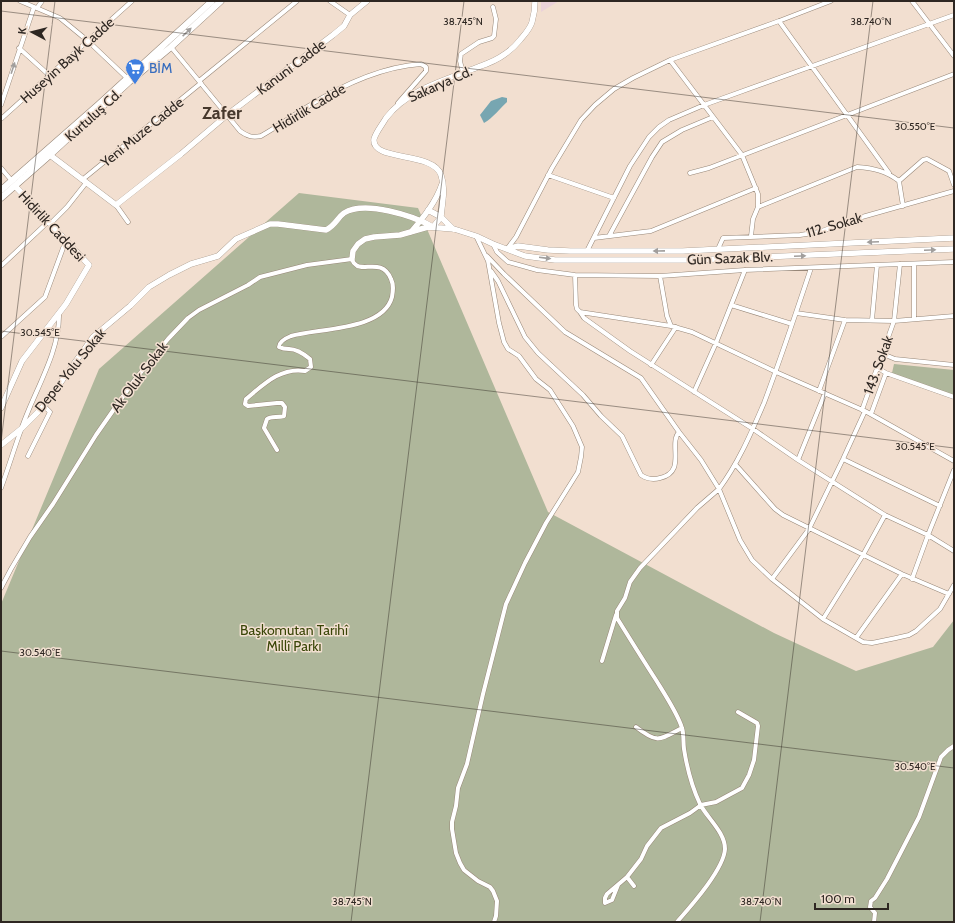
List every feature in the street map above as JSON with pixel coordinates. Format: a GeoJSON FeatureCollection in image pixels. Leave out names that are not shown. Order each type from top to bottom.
{"type":"FeatureCollection","features":[{"type":"Feature","properties":{"kind":"main road","name":"Kurtuluş Cd."},"geometry":{"type":"LineString","coordinates":[[1,190],[13,183],[50,155],[221,1]]}},
{"type":"Feature","properties":{"kind":"main road","name":"Kurtuluş Cd."},"geometry":{"type":"LineString","coordinates":[[1,198],[13,183],[210,2]]}},
{"type":"Feature","properties":{"kind":"street"},"geometry":{"type":"LineString","coordinates":[[20,1],[60,18],[88,41],[127,78]]}},
{"type":"Feature","properties":{"kind":"street"},"geometry":{"type":"LineString","coordinates":[[1,105],[19,48],[35,8],[42,1]]}},
{"type":"Feature","properties":{"kind":"street","name":"Huseyin Bayk Cadde"},"geometry":{"type":"LineString","coordinates":[[1,119],[132,1]]}},
{"type":"Feature","properties":{"kind":"street","name":"Yeni Muze Cadde"},"geometry":{"type":"LineString","coordinates":[[1,266],[67,207],[84,181],[297,1]]}},
{"type":"Feature","properties":{"kind":"street"},"geometry":{"type":"LineString","coordinates":[[330,1],[350,15]]}},
{"type":"Feature","properties":{"kind":"street","name":"Kanuni Cadde"},"geometry":{"type":"LineString","coordinates":[[116,205],[181,154],[227,115],[333,35],[344,26],[350,15],[367,1]]}},
{"type":"Feature","properties":{"kind":"street","name":"Sakarya Cd."},"geometry":{"type":"LineString","coordinates":[[443,182],[438,169],[432,165],[423,161],[391,154],[376,147],[374,141],[376,134],[390,113],[402,102],[415,94],[492,62],[511,50],[527,33],[532,22],[535,1]]}},
{"type":"Feature","properties":{"kind":"street"},"geometry":{"type":"LineString","coordinates":[[507,249],[516,237],[548,175],[581,120],[594,105],[614,89],[670,60],[831,1]]}},
{"type":"Feature","properties":{"kind":"street"},"geometry":{"type":"LineString","coordinates":[[912,1],[928,24],[954,56]]}},
{"type":"Feature","properties":{"kind":"street"},"geometry":{"type":"LineString","coordinates":[[463,73],[460,61],[461,54],[479,42],[494,36],[496,19],[492,7]]}},
{"type":"Feature","properties":{"kind":"street"},"geometry":{"type":"LineString","coordinates":[[587,251],[630,166],[649,137],[669,120],[704,105],[954,15]]}},
{"type":"Feature","properties":{"kind":"street"},"geometry":{"type":"LineString","coordinates":[[779,21],[889,174]]}},
{"type":"Feature","properties":{"kind":"street","name":"Hidirlik Cadde"},"geometry":{"type":"LineString","coordinates":[[171,47],[240,131],[248,136],[255,138],[261,136],[308,106],[359,79],[393,68],[421,64],[426,67],[426,72],[390,113]]}},
{"type":"Feature","properties":{"kind":"street"},"geometry":{"type":"LineString","coordinates":[[19,48],[50,76]]}},
{"type":"Feature","properties":{"kind":"street"},"geometry":{"type":"LineString","coordinates":[[670,60],[742,155],[758,194],[758,208],[753,219],[751,236]]}},
{"type":"Feature","properties":{"kind":"street"},"geometry":{"type":"LineString","coordinates":[[690,173],[709,168],[954,74]]}},
{"type":"Feature","properties":{"kind":"street"},"geometry":{"type":"LineString","coordinates":[[609,236],[652,157],[662,142],[682,130],[713,117]]}},
{"type":"Feature","properties":{"kind":"street"},"geometry":{"type":"LineString","coordinates":[[50,155],[116,205],[128,222]]}},
{"type":"Feature","properties":{"kind":"street"},"geometry":{"type":"LineString","coordinates":[[899,181],[923,160],[927,159],[949,171],[954,185]]}},
{"type":"Feature","properties":{"kind":"street"},"geometry":{"type":"LineString","coordinates":[[758,208],[857,167],[865,167],[889,174],[899,181],[904,206]]}},
{"type":"Feature","properties":{"kind":"street"},"geometry":{"type":"LineString","coordinates":[[1,168],[13,183]]}},
{"type":"Feature","properties":{"kind":"street"},"geometry":{"type":"LineString","coordinates":[[548,175],[614,198]]}},
{"type":"Feature","properties":{"kind":"street"},"geometry":{"type":"LineString","coordinates":[[411,232],[440,192],[443,182]]}},
{"type":"Feature","properties":{"kind":"street"},"geometry":{"type":"LineString","coordinates":[[433,227],[441,218],[444,191],[443,182]]}},
{"type":"Feature","properties":{"kind":"street","name":"Hidirlik Caddesi"},"geometry":{"type":"LineString","coordinates":[[1,408],[22,361],[66,304],[89,265],[13,183]]}},
{"type":"Feature","properties":{"kind":"street"},"geometry":{"type":"LineString","coordinates":[[594,238],[651,231],[756,188]]}},
{"type":"Feature","properties":{"kind":"street","name":"112. Sokak"},"geometry":{"type":"LineString","coordinates":[[718,249],[723,238],[800,235],[819,232],[855,219],[954,191]]}},
{"type":"Feature","properties":{"kind":"street","name":"Deper Yolu Sokak"},"geometry":{"type":"LineString","coordinates":[[1,445],[21,429],[44,406],[93,337],[130,306],[149,287],[191,264],[218,256],[236,238],[270,224],[326,230],[332,227],[344,213],[370,207],[421,220],[433,227]]}},
{"type":"Feature","properties":{"kind":"street"},"geometry":{"type":"LineString","coordinates":[[428,210],[441,218],[454,229]]}},
{"type":"Feature","properties":{"kind":"street"},"geometry":{"type":"LineString","coordinates":[[277,450],[264,428],[266,419],[270,417],[278,418],[284,416],[286,407],[282,403],[248,406],[245,404],[246,399],[280,374],[295,370],[305,371],[311,367],[310,359],[304,353],[296,350],[283,349],[279,344],[291,336],[338,328],[368,320],[378,315],[386,308],[391,300],[393,284],[387,272],[383,268],[375,266],[358,267],[355,265],[352,259],[353,251],[358,244],[365,239],[400,235],[428,227],[454,229]]}},
{"type":"Feature","properties":{"kind":"street","name":"Gün Sazak Blv."},"geometry":{"type":"LineString","coordinates":[[454,229],[476,236],[525,256],[555,260],[694,260],[954,249]]}},
{"type":"Feature","properties":{"kind":"street"},"geometry":{"type":"LineString","coordinates":[[476,236],[490,271],[498,323],[504,342],[508,349],[519,356],[536,379],[550,390],[573,426],[582,447],[578,472],[546,523],[506,604],[467,764],[458,788],[452,822],[456,853],[464,870],[478,881],[490,887],[493,891],[497,901],[494,922]]}},
{"type":"Feature","properties":{"kind":"street","name":"Gün Sazak Blv."},"geometry":{"type":"LineString","coordinates":[[507,249],[518,246],[548,250],[660,251],[954,238]]}},
{"type":"Feature","properties":{"kind":"street"},"geometry":{"type":"LineString","coordinates":[[1,337],[45,297],[66,240]]}},
{"type":"Feature","properties":{"kind":"street"},"geometry":{"type":"LineString","coordinates":[[493,244],[497,252],[508,262],[537,270],[576,275],[660,276],[746,270],[954,262]]}},
{"type":"Feature","properties":{"kind":"street"},"geometry":{"type":"LineString","coordinates":[[484,253],[565,332],[637,375],[701,460],[719,489],[740,540],[752,560],[772,580],[823,619],[863,642],[872,643],[909,635],[916,631],[940,608],[954,585]]}},
{"type":"Feature","properties":{"kind":"street","name":"Ak Oluk Sokak"},"geometry":{"type":"LineString","coordinates":[[1,588],[30,537],[53,504],[96,435],[129,388],[168,338],[188,318],[199,310],[248,285],[260,277],[307,265],[352,259]]}},
{"type":"Feature","properties":{"kind":"street","name":"143. Sokak"},"geometry":{"type":"LineString","coordinates":[[772,580],[809,529],[843,458],[863,410],[894,321],[900,264]]}},
{"type":"Feature","properties":{"kind":"street"},"geometry":{"type":"LineString","coordinates":[[914,264],[914,319]]}},
{"type":"Feature","properties":{"kind":"street"},"geometry":{"type":"LineString","coordinates":[[872,320],[877,265]]}},
{"type":"Feature","properties":{"kind":"street"},"geometry":{"type":"LineString","coordinates":[[602,661],[616,615],[625,598],[630,582],[640,568],[697,508],[719,489],[745,446],[776,372],[811,268]]}},
{"type":"Feature","properties":{"kind":"street"},"geometry":{"type":"LineString","coordinates":[[694,392],[746,270]]}},
{"type":"Feature","properties":{"kind":"street"},"geometry":{"type":"LineString","coordinates":[[490,271],[498,282],[524,337],[538,353],[583,395],[601,416],[622,436],[641,475],[645,478],[659,478],[670,472],[675,465],[676,438],[679,432]]}},
{"type":"Feature","properties":{"kind":"street"},"geometry":{"type":"LineString","coordinates":[[576,275],[576,305],[577,310],[584,318],[651,365],[753,429],[832,482],[885,515],[928,535],[954,551]]}},
{"type":"Feature","properties":{"kind":"street"},"geometry":{"type":"LineString","coordinates":[[660,276],[667,316],[674,326]]}},
{"type":"Feature","properties":{"kind":"street"},"geometry":{"type":"LineString","coordinates":[[731,304],[792,324]]}},
{"type":"Feature","properties":{"kind":"street"},"geometry":{"type":"LineString","coordinates":[[580,312],[674,326],[716,343],[776,372],[863,410],[954,461]]}},
{"type":"Feature","properties":{"kind":"street"},"geometry":{"type":"LineString","coordinates":[[796,313],[846,320],[894,321],[954,316]]}},
{"type":"Feature","properties":{"kind":"street"},"geometry":{"type":"LineString","coordinates":[[1,488],[21,429],[38,390],[56,340],[59,326],[59,314]]}},
{"type":"Feature","properties":{"kind":"street"},"geometry":{"type":"LineString","coordinates":[[819,391],[846,320]]}},
{"type":"Feature","properties":{"kind":"street"},"geometry":{"type":"LineString","coordinates":[[651,365],[674,326]]}},
{"type":"Feature","properties":{"kind":"street"},"geometry":{"type":"LineString","coordinates":[[883,354],[895,359],[954,365]]}},
{"type":"Feature","properties":{"kind":"street"},"geometry":{"type":"LineString","coordinates":[[878,368],[886,373],[954,397]]}},
{"type":"Feature","properties":{"kind":"street"},"geometry":{"type":"LineString","coordinates":[[871,414],[886,373]]}},
{"type":"Feature","properties":{"kind":"street"},"geometry":{"type":"LineString","coordinates":[[798,460],[825,393]]}},
{"type":"Feature","properties":{"kind":"street"},"geometry":{"type":"LineString","coordinates":[[28,456],[50,412],[44,406]]}},
{"type":"Feature","properties":{"kind":"street"},"geometry":{"type":"LineString","coordinates":[[843,458],[940,506]]}},
{"type":"Feature","properties":{"kind":"street"},"geometry":{"type":"LineString","coordinates":[[735,464],[775,509],[783,515],[902,574],[949,594]]}},
{"type":"Feature","properties":{"kind":"street"},"geometry":{"type":"LineString","coordinates":[[912,578],[954,470]]}},
{"type":"Feature","properties":{"kind":"street"},"geometry":{"type":"LineString","coordinates":[[823,619],[863,555],[885,515]]}},
{"type":"Feature","properties":{"kind":"street"},"geometry":{"type":"LineString","coordinates":[[856,638],[902,574]]}},
{"type":"Feature","properties":{"kind":"street"},"geometry":{"type":"LineString","coordinates":[[616,615],[671,704],[682,728],[683,747],[689,777],[701,805],[723,840],[725,848],[724,857],[700,894],[677,922]]}},
{"type":"Feature","properties":{"kind":"street"},"geometry":{"type":"LineString","coordinates":[[618,885],[627,877],[641,859],[647,846],[660,828],[690,813],[701,805],[716,802],[742,788],[749,775],[754,760],[758,726],[757,723],[738,712]]}},
{"type":"Feature","properties":{"kind":"street"},"geometry":{"type":"LineString","coordinates":[[636,727],[654,739],[662,739],[682,728]]}},
{"type":"Feature","properties":{"kind":"street"},"geometry":{"type":"LineString","coordinates":[[874,922],[874,913],[870,907],[871,901],[875,898],[887,879],[919,817],[941,757],[954,746]]}},
{"type":"Feature","properties":{"kind":"street"},"geometry":{"type":"LineString","coordinates":[[627,877],[634,886]]}},
{"type":"Feature","properties":{"kind":"shaded area"},"geometry":{"type":"Polygon","coordinates":[[[541,1],[559,1],[541,12],[541,1]]]}},
{"type":"Feature","properties":{"kind":"green space","name":"Başkomutan Tarihî Millî Parkı"},"geometry":{"type":"Polygon","coordinates":[[[299,193],[418,208],[548,512],[774,633],[856,671],[933,647],[954,620],[954,922],[1,922],[1,604],[99,369],[299,193]]]}},
{"type":"Feature","properties":{"kind":"green space"},"geometry":{"type":"Polygon","coordinates":[[[894,364],[954,370],[954,395],[892,373],[894,364]]]}},
{"type":"Feature","properties":{"kind":"water"},"geometry":{"type":"Polygon","coordinates":[[[502,97],[507,98],[507,102],[494,116],[484,123],[480,115],[491,101],[502,97]]]}},
{"type":"Feature","properties":{"kind":"place","name":"BİM"},"geometry":{"type":"Point","coordinates":[135,85]}},
{"type":"Feature","properties":{"kind":"district","name":"Zafer"},"geometry":{"type":"Point","coordinates":[222,113]}}]}
